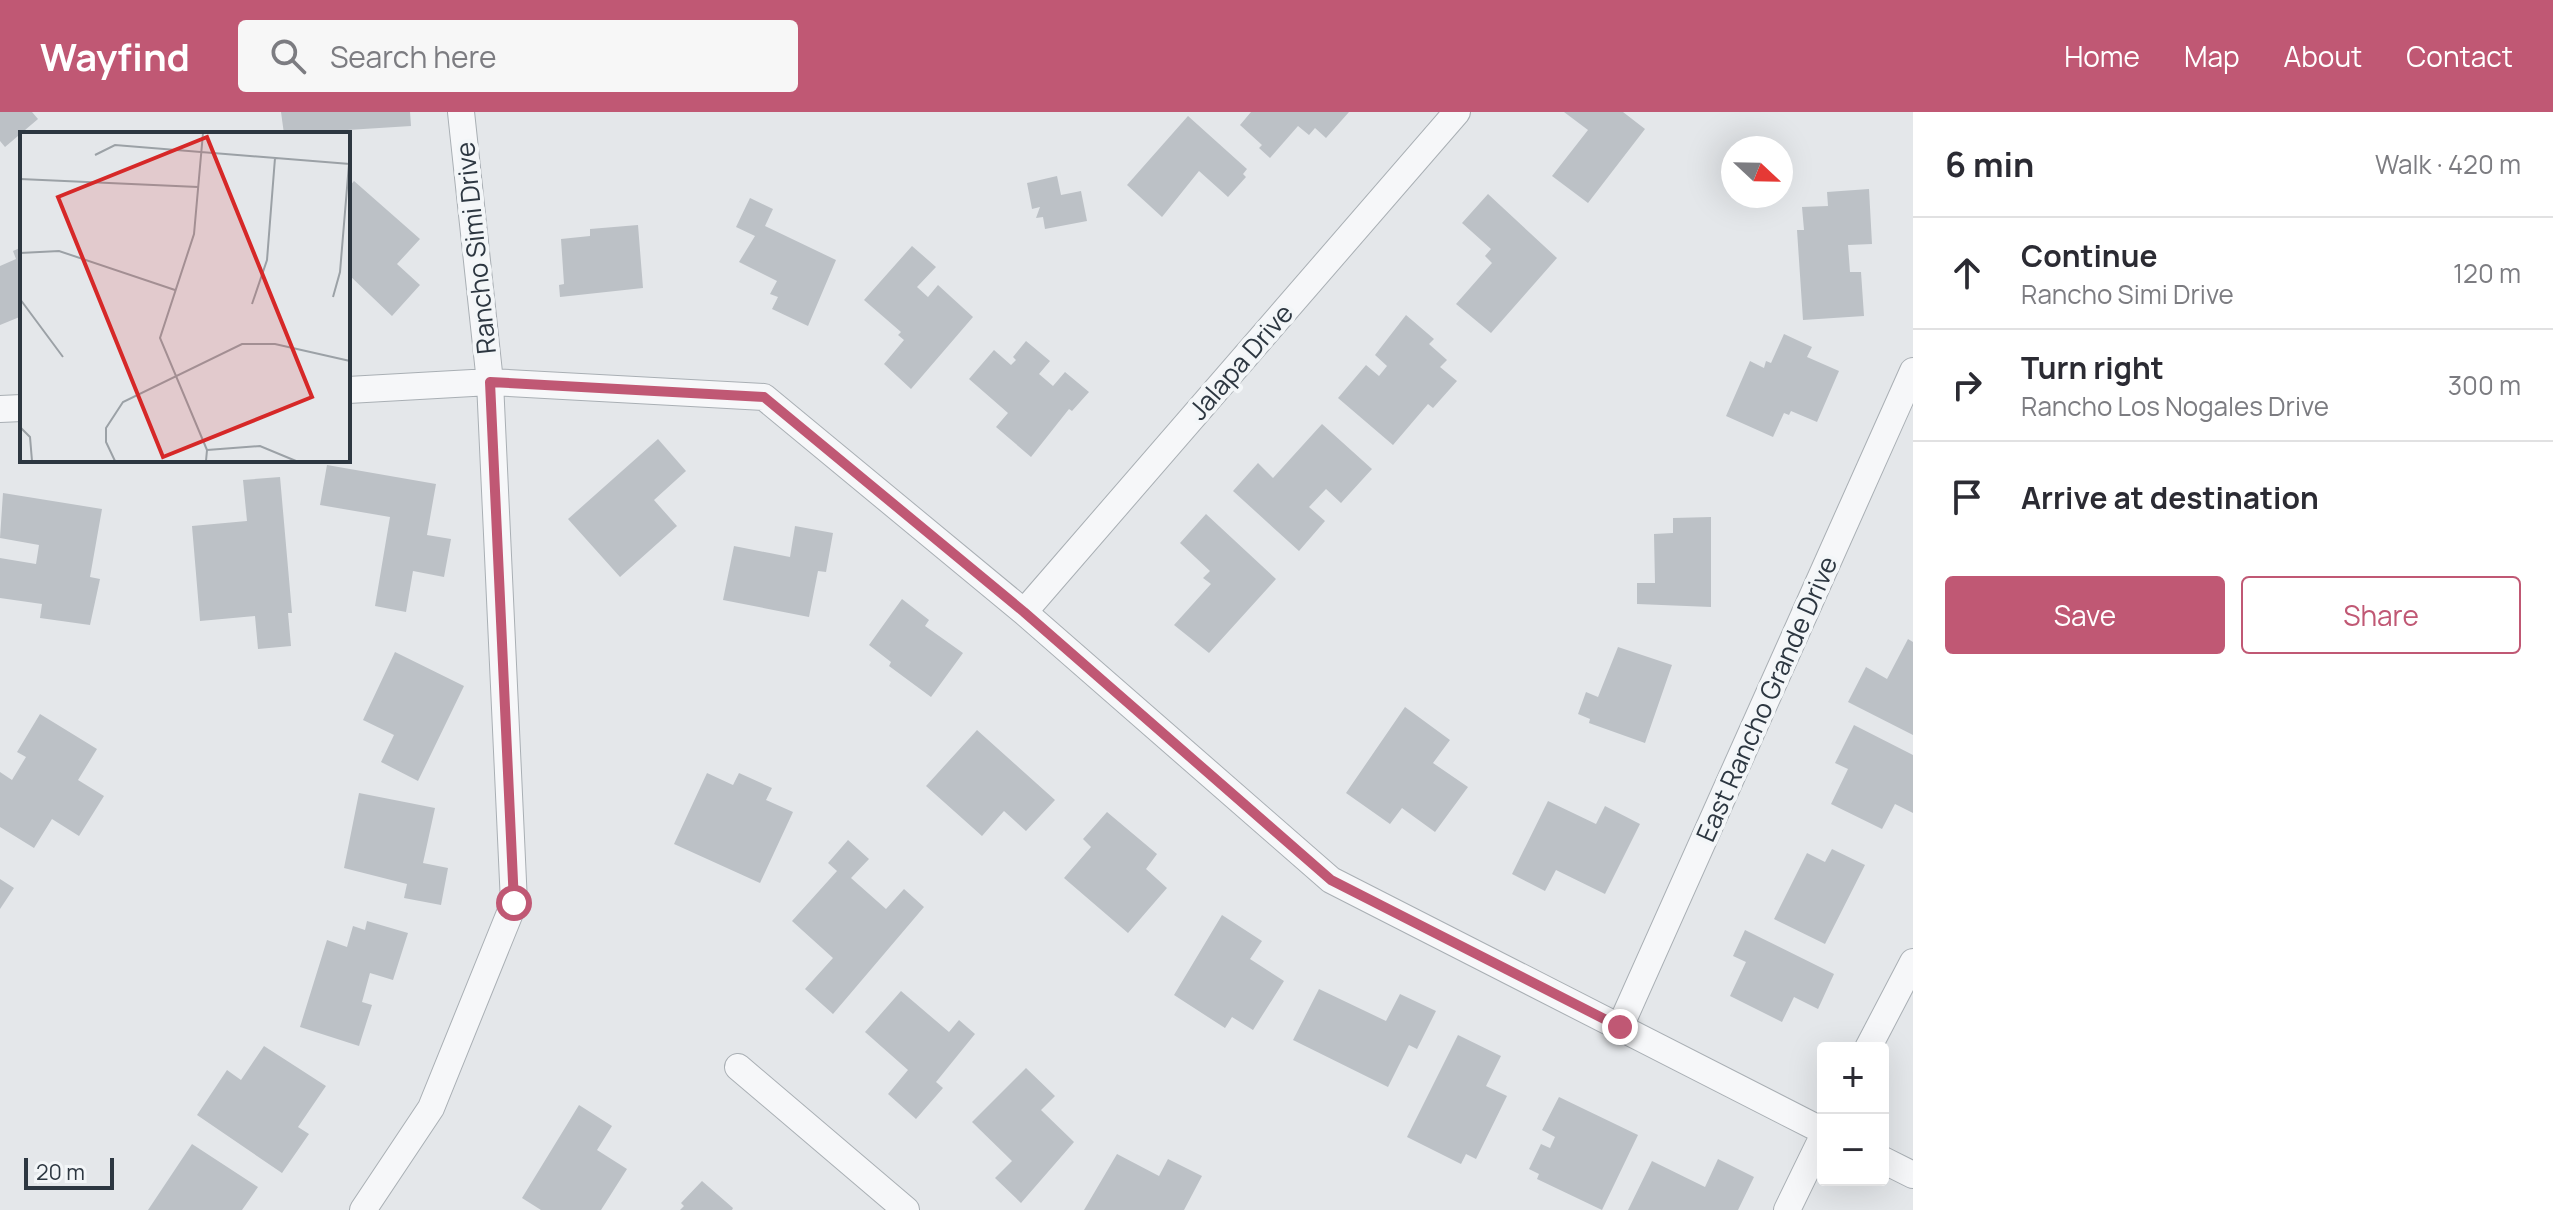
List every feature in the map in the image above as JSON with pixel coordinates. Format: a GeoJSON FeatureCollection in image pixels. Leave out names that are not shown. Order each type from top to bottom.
{"type":"FeatureCollection","features":[{"type":"Feature","properties":{"kind":"street","name":"Rancho Simi Drive"},"geometry":{"type":"LineString","coordinates":[[363,1210],[431,1108],[514,903],[490,382],[461,112]]}},
{"type":"Feature","properties":{"kind":"street","name":"Jalapa Drive"},"geometry":{"type":"LineString","coordinates":[[1024,612],[1457,112]]}},
{"type":"Feature","properties":{"kind":"street","name":"East Rancho Grande Drive"},"geometry":{"type":"LineString","coordinates":[[1620,1027],[1913,371]]}},
{"type":"Feature","properties":{"kind":"street"},"geometry":{"type":"LineString","coordinates":[[350,390],[490,382],[764,397],[1024,612],[1331,880],[1817,1130]]}},
{"type":"Feature","properties":{"kind":"street"},"geometry":{"type":"LineString","coordinates":[[0,409],[20,408]]}},
{"type":"Feature","properties":{"kind":"street"},"geometry":{"type":"LineString","coordinates":[[1871,1042],[1913,962]]}},
{"type":"Feature","properties":{"kind":"street"},"geometry":{"type":"LineString","coordinates":[[738,1067],[906,1210]]}},
{"type":"Feature","properties":{"kind":"street"},"geometry":{"type":"LineString","coordinates":[[1787,1210],[1817,1146]]}},
{"type":"Feature","properties":{"kind":"street"},"geometry":{"type":"LineString","coordinates":[[1889,1163],[1913,1175]]}},
{"type":"Feature","properties":{"kind":"building"},"geometry":{"type":"Polygon","coordinates":[[[0,112],[32,112],[38,119],[5,147],[0,141],[0,112]]]}},
{"type":"Feature","properties":{"kind":"building"},"geometry":{"type":"Polygon","coordinates":[[[281,112],[410,112],[411,126],[284,132],[281,112]]]}},
{"type":"Feature","properties":{"kind":"building"},"geometry":{"type":"Polygon","coordinates":[[[1251,112],[1349,112],[1326,138],[1315,128],[1309,135],[1298,126],[1270,158],[1259,148],[1262,145],[1240,125],[1251,112]]]}},
{"type":"Feature","properties":{"kind":"building"},"geometry":{"type":"Polygon","coordinates":[[[1564,112],[1623,112],[1645,129],[1588,203],[1552,176],[1588,130],[1564,112]]]}},
{"type":"Feature","properties":{"kind":"building"},"geometry":{"type":"Polygon","coordinates":[[[1188,116],[1247,169],[1243,174],[1246,177],[1228,197],[1199,171],[1162,217],[1127,185],[1188,116]]]}},
{"type":"Feature","properties":{"kind":"building"},"geometry":{"type":"Polygon","coordinates":[[[1057,176],[1061,195],[1081,191],[1087,221],[1045,229],[1043,217],[1036,218],[1040,207],[1032,209],[1027,183],[1057,176]]]}},
{"type":"Feature","properties":{"kind":"building"},"geometry":{"type":"Polygon","coordinates":[[[354,181],[420,239],[397,264],[420,285],[392,316],[350,276],[350,186],[354,181]]]}},
{"type":"Feature","properties":{"kind":"building"},"geometry":{"type":"Polygon","coordinates":[[[1869,189],[1872,244],[1848,245],[1850,272],[1861,272],[1864,316],[1803,320],[1797,230],[1804,230],[1802,207],[1828,206],[1827,192],[1869,189]]]}},
{"type":"Feature","properties":{"kind":"building"},"geometry":{"type":"Polygon","coordinates":[[[1488,194],[1557,258],[1491,333],[1456,304],[1492,263],[1485,256],[1491,249],[1462,223],[1488,194]]]}},
{"type":"Feature","properties":{"kind":"building"},"geometry":{"type":"Polygon","coordinates":[[[750,198],[773,209],[765,226],[836,260],[808,326],[772,309],[778,297],[770,294],[777,281],[739,262],[755,236],[736,227],[750,198]]]}},
{"type":"Feature","properties":{"kind":"building"},"geometry":{"type":"Polygon","coordinates":[[[638,225],[643,288],[560,297],[559,285],[564,284],[561,239],[590,236],[590,229],[638,225]]]}},
{"type":"Feature","properties":{"kind":"building"},"geometry":{"type":"Polygon","coordinates":[[[912,246],[936,267],[917,287],[928,297],[938,285],[973,317],[911,389],[884,364],[904,340],[898,335],[901,332],[864,300],[912,246]]]}},
{"type":"Feature","properties":{"kind":"building"},"geometry":{"type":"Polygon","coordinates":[[[20,248],[20,317],[0,325],[0,266],[16,259],[13,251],[20,248]]]}},
{"type":"Feature","properties":{"kind":"building"},"geometry":{"type":"Polygon","coordinates":[[[1406,315],[1434,339],[1429,344],[1447,360],[1440,367],[1457,381],[1433,408],[1428,404],[1393,445],[1338,398],[1366,365],[1379,376],[1387,366],[1375,355],[1406,315]]]}},
{"type":"Feature","properties":{"kind":"building"},"geometry":{"type":"Polygon","coordinates":[[[1784,334],[1812,347],[1807,357],[1839,371],[1817,422],[1791,411],[1789,415],[1784,413],[1773,437],[1726,416],[1750,361],[1764,368],[1766,361],[1771,363],[1784,334]]]}},
{"type":"Feature","properties":{"kind":"building"},"geometry":{"type":"Polygon","coordinates":[[[1026,341],[1050,361],[1039,374],[1053,386],[1065,372],[1089,392],[1072,411],[1069,409],[1031,457],[996,427],[1008,413],[969,379],[994,350],[1011,365],[1016,360],[1013,357],[1026,341]]]}},
{"type":"Feature","properties":{"kind":"building"},"geometry":{"type":"Polygon","coordinates":[[[1322,424],[1372,469],[1341,503],[1326,489],[1309,507],[1325,521],[1299,551],[1233,491],[1258,463],[1273,478],[1322,424]]]}},
{"type":"Feature","properties":{"kind":"building"},"geometry":{"type":"Polygon","coordinates":[[[658,439],[686,471],[654,500],[677,526],[620,577],[568,519],[658,439]]]}},
{"type":"Feature","properties":{"kind":"building"},"geometry":{"type":"Polygon","coordinates":[[[327,465],[436,484],[427,535],[451,539],[444,577],[413,571],[406,612],[375,606],[390,517],[320,505],[327,465]]]}},
{"type":"Feature","properties":{"kind":"building"},"geometry":{"type":"Polygon","coordinates":[[[280,477],[292,613],[288,613],[291,646],[258,649],[255,616],[200,621],[192,526],[247,521],[243,480],[280,477]]]}},
{"type":"Feature","properties":{"kind":"building"},"geometry":{"type":"Polygon","coordinates":[[[3,493],[102,509],[90,577],[100,579],[90,625],[40,618],[42,604],[0,598],[0,558],[36,564],[39,545],[0,538],[3,493]]]}},
{"type":"Feature","properties":{"kind":"building"},"geometry":{"type":"Polygon","coordinates":[[[1206,514],[1276,579],[1209,653],[1174,625],[1211,584],[1203,578],[1210,571],[1180,543],[1206,514]]]}},
{"type":"Feature","properties":{"kind":"building"},"geometry":{"type":"Polygon","coordinates":[[[1711,517],[1711,607],[1637,604],[1637,583],[1655,583],[1654,534],[1673,533],[1673,518],[1711,517]]]}},
{"type":"Feature","properties":{"kind":"building"},"geometry":{"type":"Polygon","coordinates":[[[795,526],[833,533],[826,572],[818,571],[809,617],[723,600],[734,546],[790,557],[795,526]]]}},
{"type":"Feature","properties":{"kind":"building"},"geometry":{"type":"Polygon","coordinates":[[[902,599],[929,620],[925,626],[963,653],[931,697],[889,666],[891,662],[869,645],[902,599]]]}},
{"type":"Feature","properties":{"kind":"building"},"geometry":{"type":"Polygon","coordinates":[[[1908,639],[1913,642],[1913,735],[1848,702],[1866,667],[1887,679],[1908,639]]]}},
{"type":"Feature","properties":{"kind":"building"},"geometry":{"type":"Polygon","coordinates":[[[1618,647],[1672,665],[1645,743],[1589,723],[1590,719],[1578,714],[1586,692],[1598,697],[1618,647]]]}},
{"type":"Feature","properties":{"kind":"building"},"geometry":{"type":"Polygon","coordinates":[[[395,652],[464,686],[418,781],[381,762],[394,735],[363,720],[395,652]]]}},
{"type":"Feature","properties":{"kind":"building"},"geometry":{"type":"Polygon","coordinates":[[[1405,707],[1450,740],[1433,763],[1468,787],[1435,832],[1402,808],[1390,824],[1346,793],[1405,707]]]}},
{"type":"Feature","properties":{"kind":"building"},"geometry":{"type":"Polygon","coordinates":[[[40,714],[97,749],[78,780],[104,796],[79,836],[52,819],[34,848],[0,827],[0,772],[12,780],[26,757],[17,752],[40,714]]]}},
{"type":"Feature","properties":{"kind":"building"},"geometry":{"type":"Polygon","coordinates":[[[1854,725],[1913,755],[1913,813],[1895,804],[1882,829],[1831,804],[1848,769],[1835,763],[1854,725]]]}},
{"type":"Feature","properties":{"kind":"building"},"geometry":{"type":"Polygon","coordinates":[[[977,730],[1055,800],[1026,831],[1004,811],[982,836],[926,786],[977,730]]]}},
{"type":"Feature","properties":{"kind":"building"},"geometry":{"type":"Polygon","coordinates":[[[707,773],[733,785],[739,773],[772,788],[766,800],[793,812],[760,883],[674,844],[707,773]]]}},
{"type":"Feature","properties":{"kind":"building"},"geometry":{"type":"Polygon","coordinates":[[[359,793],[435,808],[423,863],[448,868],[441,905],[404,898],[407,884],[344,868],[359,793]]]}},
{"type":"Feature","properties":{"kind":"building"},"geometry":{"type":"Polygon","coordinates":[[[1548,801],[1596,824],[1605,806],[1640,824],[1605,894],[1556,870],[1545,891],[1512,874],[1548,801]]]}},
{"type":"Feature","properties":{"kind":"building"},"geometry":{"type":"Polygon","coordinates":[[[1107,812],[1157,854],[1146,869],[1167,888],[1128,933],[1064,878],[1091,847],[1083,839],[1107,812]]]}},
{"type":"Feature","properties":{"kind":"building"},"geometry":{"type":"Polygon","coordinates":[[[848,840],[869,859],[851,878],[886,909],[904,889],[924,907],[833,1014],[805,989],[833,958],[792,921],[837,871],[828,863],[848,840]]]}},
{"type":"Feature","properties":{"kind":"building"},"geometry":{"type":"Polygon","coordinates":[[[1832,849],[1865,865],[1825,944],[1774,919],[1807,853],[1825,862],[1832,849]]]}},
{"type":"Feature","properties":{"kind":"building"},"geometry":{"type":"Polygon","coordinates":[[[0,879],[14,888],[0,909],[0,879]]]}},
{"type":"Feature","properties":{"kind":"building"},"geometry":{"type":"Polygon","coordinates":[[[1222,915],[1262,941],[1250,959],[1284,981],[1253,1030],[1232,1017],[1225,1028],[1174,995],[1222,915]]]}},
{"type":"Feature","properties":{"kind":"building"},"geometry":{"type":"Polygon","coordinates":[[[367,921],[408,933],[393,980],[370,973],[362,1002],[372,1005],[359,1046],[300,1027],[327,940],[347,947],[353,926],[365,930],[367,921]]]}},
{"type":"Feature","properties":{"kind":"building"},"geometry":{"type":"Polygon","coordinates":[[[1745,930],[1834,974],[1818,1009],[1794,997],[1782,1022],[1730,996],[1746,962],[1733,956],[1745,930]]]}},
{"type":"Feature","properties":{"kind":"building"},"geometry":{"type":"Polygon","coordinates":[[[1319,989],[1386,1021],[1400,994],[1436,1011],[1417,1049],[1409,1045],[1388,1087],[1293,1040],[1319,989]]]}},
{"type":"Feature","properties":{"kind":"building"},"geometry":{"type":"Polygon","coordinates":[[[901,991],[949,1032],[959,1020],[975,1034],[936,1082],[943,1088],[916,1119],[888,1094],[908,1070],[865,1032],[901,991]]]}},
{"type":"Feature","properties":{"kind":"building"},"geometry":{"type":"Polygon","coordinates":[[[1458,1035],[1501,1056],[1486,1086],[1507,1096],[1476,1159],[1466,1154],[1461,1164],[1407,1137],[1458,1035]]]}},
{"type":"Feature","properties":{"kind":"building"},"geometry":{"type":"Polygon","coordinates":[[[264,1046],[326,1086],[298,1127],[309,1134],[282,1173],[197,1115],[227,1070],[241,1080],[264,1046]]]}},
{"type":"Feature","properties":{"kind":"building"},"geometry":{"type":"Polygon","coordinates":[[[1026,1068],[1055,1096],[1041,1110],[1074,1142],[1021,1203],[995,1178],[1012,1161],[972,1122],[1026,1068]]]}},
{"type":"Feature","properties":{"kind":"building"},"geometry":{"type":"Polygon","coordinates":[[[1559,1097],[1638,1135],[1602,1210],[1537,1179],[1539,1174],[1529,1169],[1541,1144],[1550,1148],[1555,1137],[1542,1130],[1559,1097]]]}},
{"type":"Feature","properties":{"kind":"building"},"geometry":{"type":"Polygon","coordinates":[[[579,1105],[612,1126],[597,1150],[627,1169],[601,1210],[541,1210],[522,1198],[579,1105]]]}},
{"type":"Feature","properties":{"kind":"building"},"geometry":{"type":"Polygon","coordinates":[[[192,1144],[258,1187],[242,1210],[148,1210],[192,1144]]]}},
{"type":"Feature","properties":{"kind":"building"},"geometry":{"type":"Polygon","coordinates":[[[1117,1154],[1159,1176],[1168,1159],[1202,1176],[1184,1210],[1084,1210],[1117,1154]]]}},
{"type":"Feature","properties":{"kind":"building"},"geometry":{"type":"Polygon","coordinates":[[[1718,1159],[1754,1177],[1738,1210],[1628,1210],[1652,1161],[1705,1187],[1718,1159]]]}},
{"type":"Feature","properties":{"kind":"building"},"geometry":{"type":"Polygon","coordinates":[[[702,1181],[732,1210],[680,1210],[684,1206],[681,1203],[702,1181]]]}},
{"type":"Feature","properties":{"kind":"route"},"geometry":{"type":"LineString","coordinates":[[514,903],[490,382],[764,397],[1024,612],[1331,880],[1620,1027]]}}]}
